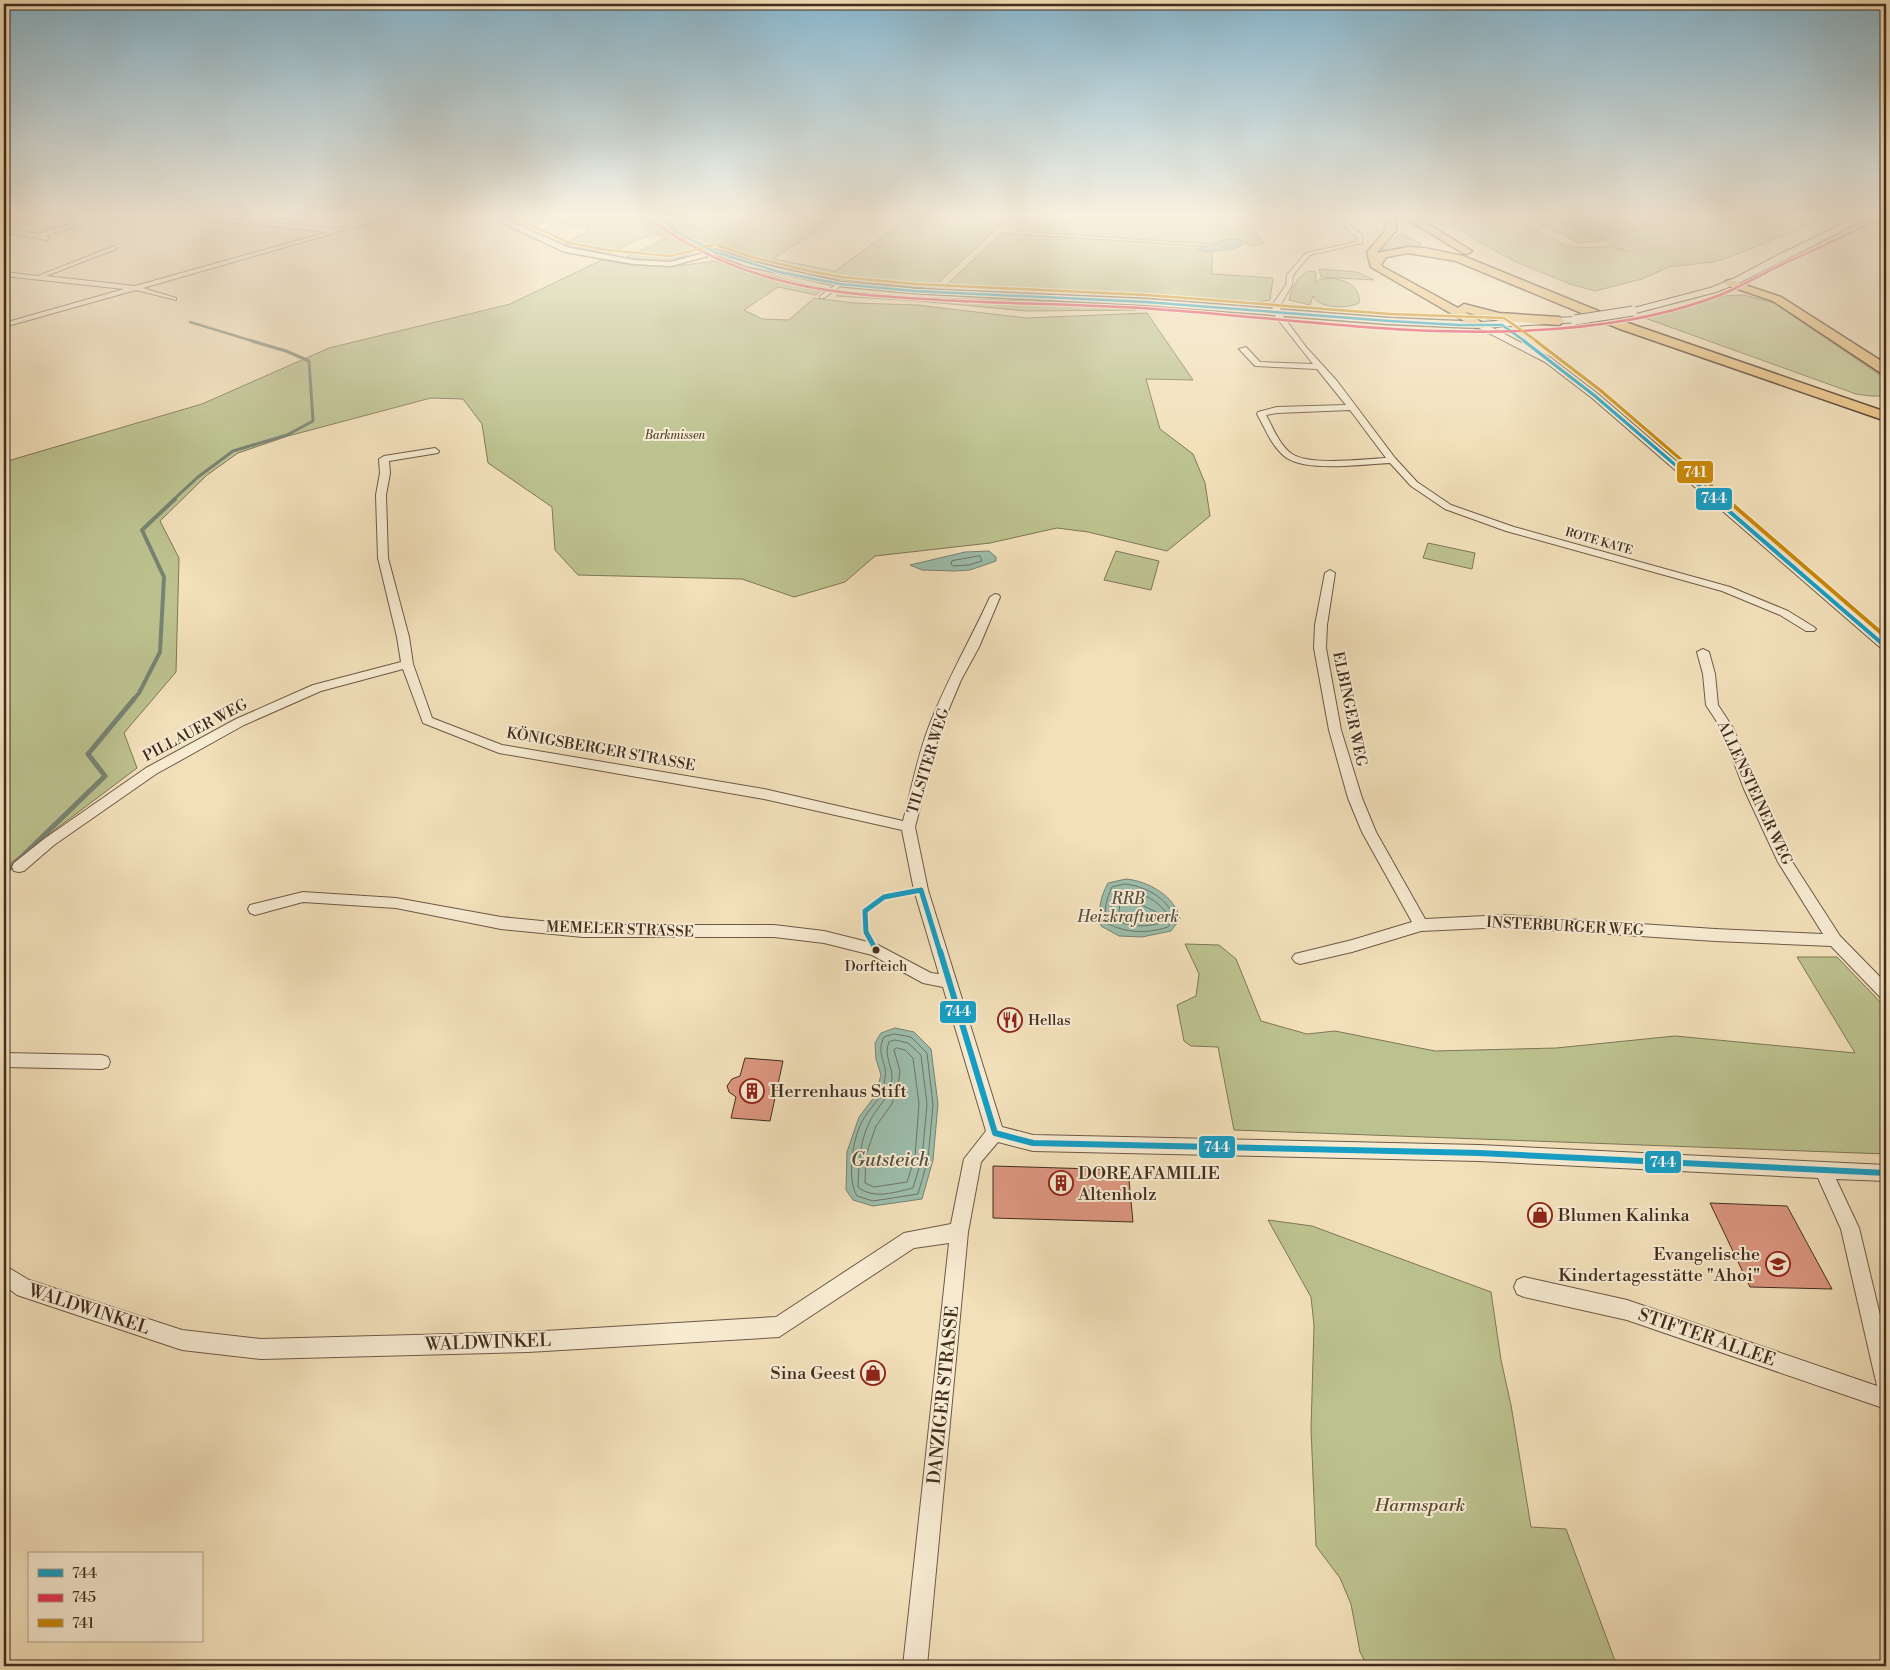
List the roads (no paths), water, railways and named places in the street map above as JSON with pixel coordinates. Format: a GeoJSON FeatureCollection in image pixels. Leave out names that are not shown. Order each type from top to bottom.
{"type":"FeatureCollection","features":[{"type":"Feature","properties":{"kind":"highway"},"geometry":{"type":"LineString","coordinates":[[1421,293],[1480,325],[1480,317],[1475,312]]}},
{"type":"Feature","properties":{"kind":"highway"},"geometry":{"type":"LineString","coordinates":[[1427,293],[1475,312],[1498,317],[1559,321]]}},
{"type":"Feature","properties":{"kind":"highway"},"geometry":{"type":"LineString","coordinates":[[1540,293],[1653,337],[1886,416]]}},
{"type":"Feature","properties":{"kind":"highway"},"geometry":{"type":"LineString","coordinates":[[1556,293],[1662,333],[1886,409]]}},
{"type":"Feature","properties":{"kind":"highway"},"geometry":{"type":"LineString","coordinates":[[1763,293],[1777,299],[1886,370]]}},
{"type":"Feature","properties":{"kind":"highway"},"geometry":{"type":"LineString","coordinates":[[1848,396],[1886,404]]}},
{"type":"Feature","properties":{"kind":"main road"},"geometry":{"type":"LineString","coordinates":[[1480,325],[1575,320],[1633,311],[1680,300],[1700,293]]}},
{"type":"Feature","properties":{"kind":"street"},"geometry":{"type":"LineString","coordinates":[[5,324],[118,293]]}},
{"type":"Feature","properties":{"kind":"street"},"geometry":{"type":"LineString","coordinates":[[152,293],[174,300]]}},
{"type":"Feature","properties":{"kind":"street"},"geometry":{"type":"LineString","coordinates":[[822,297],[828,293]]}},
{"type":"Feature","properties":{"kind":"street"},"geometry":{"type":"LineString","coordinates":[[955,293],[1146,302],[1389,321],[1480,325],[1531,353],[1548,360]]}},
{"type":"Feature","properties":{"kind":"street"},"geometry":{"type":"LineString","coordinates":[[1276,312],[1277,304],[1283,293]]}},
{"type":"Feature","properties":{"kind":"street","name":"ROTE KATE"},"geometry":{"type":"LineString","coordinates":[[1276,312],[1392,460],[1414,484],[1448,507],[1510,529],[1726,589],[1784,612],[1810,629]]}},
{"type":"Feature","properties":{"kind":"street"},"geometry":{"type":"LineString","coordinates":[[1502,325],[1540,352],[1595,396],[1886,647]]}},
{"type":"Feature","properties":{"kind":"street"},"geometry":{"type":"LineString","coordinates":[[1243,349],[1258,364],[1319,367]]}},
{"type":"Feature","properties":{"kind":"street"},"geometry":{"type":"LineString","coordinates":[[1352,407],[1277,410],[1261,414],[1284,450],[1296,460],[1327,463],[1392,460]]}},
{"type":"Feature","properties":{"kind":"street","name":"KÖNIGSBERGER STRASSE"},"geometry":{"type":"LineString","coordinates":[[435,451],[384,459],[385,473],[381,495],[383,558],[403,637],[407,664],[428,720],[499,749],[764,794],[908,827]]}},
{"type":"Feature","properties":{"kind":"street","name":"ELBINGER WEG"},"geometry":{"type":"LineString","coordinates":[[1330,573],[1321,625],[1320,648],[1335,730],[1355,798],[1369,832],[1421,925]]}},
{"type":"Feature","properties":{"kind":"street","name":"TILSITER WEG"},"geometry":{"type":"LineString","coordinates":[[995,597],[973,647],[954,680],[934,730],[908,827],[921,890],[995,1133]]}},
{"type":"Feature","properties":{"kind":"street","name":"ALLENSTEINER WEG"},"geometry":{"type":"LineString","coordinates":[[1702,652],[1708,674],[1712,705],[1727,728],[1751,789],[1785,862],[1835,940],[1886,993]]}},
{"type":"Feature","properties":{"kind":"street","name":"PILLAUER WEG"},"geometry":{"type":"LineString","coordinates":[[18,867],[49,842],[151,771],[240,722],[317,688],[407,664]]}},
{"type":"Feature","properties":{"kind":"street","name":"MEMELER STRASSE"},"geometry":{"type":"LineString","coordinates":[[255,909],[303,897],[396,903],[501,923],[583,931],[782,932],[824,937],[876,950],[928,980],[948,982]]}},
{"type":"Feature","properties":{"kind":"street","name":"INSTERBURGER WEG"},"geometry":{"type":"LineString","coordinates":[[1300,958],[1352,946],[1421,925],[1529,922],[1715,935],[1835,940]]}},
{"type":"Feature","properties":{"kind":"street"},"geometry":{"type":"LineString","coordinates":[[4,1060],[102,1062]]}},
{"type":"Feature","properties":{"kind":"street"},"geometry":{"type":"LineString","coordinates":[[995,1133],[1033,1143],[1479,1153],[1886,1173]]}},
{"type":"Feature","properties":{"kind":"street","name":"DANZIGER STRASSE"},"geometry":{"type":"LineString","coordinates":[[915,1666],[959,1232],[973,1159],[995,1133]]}},
{"type":"Feature","properties":{"kind":"street"},"geometry":{"type":"LineString","coordinates":[[1824,1170],[1850,1228],[1886,1382]]}},
{"type":"Feature","properties":{"kind":"street","name":"WALDWINKEL"},"geometry":{"type":"LineString","coordinates":[[4,1274],[24,1288],[182,1340],[260,1349],[528,1342],[779,1327],[911,1239],[959,1232]]}},
{"type":"Feature","properties":{"kind":"street","name":"STIFTER ALLEE"},"geometry":{"type":"LineString","coordinates":[[1524,1287],[1627,1310],[1886,1399]]}},
{"type":"Feature","properties":{"kind":"water"},"geometry":{"type":"Polygon","coordinates":[[[989,551],[996,557],[996,561],[970,570],[922,570],[910,565],[965,552],[989,551]]]}},
{"type":"Feature","properties":{"kind":"water","name":"RRB Heizkraftwerk"},"geometry":{"type":"Polygon","coordinates":[[[1126,879],[1151,886],[1173,903],[1180,919],[1171,931],[1142,937],[1119,936],[1101,926],[1100,904],[1108,883],[1126,879]]]}},
{"type":"Feature","properties":{"kind":"water","name":"Gutsteich"},"geometry":{"type":"Polygon","coordinates":[[[895,1028],[914,1032],[931,1049],[938,1104],[933,1160],[922,1199],[873,1206],[853,1200],[846,1190],[847,1152],[859,1117],[875,1096],[881,1075],[876,1059],[875,1043],[881,1033],[895,1028]]]}},
{"type":"Feature","properties":{"kind":"waterway"},"geometry":{"type":"LineString","coordinates":[[190,322],[256,342]]}},
{"type":"Feature","properties":{"kind":"waterway"},"geometry":{"type":"LineString","coordinates":[[173,500],[198,477],[233,451],[287,435],[313,421],[309,361],[286,351],[252,341]]}},
{"type":"Feature","properties":{"kind":"waterway"},"geometry":{"type":"LineString","coordinates":[[133,700],[139,693],[160,652],[164,577],[142,530],[175,499]]}},
{"type":"Feature","properties":{"kind":"waterway"},"geometry":{"type":"LineString","coordinates":[[4,874],[105,776],[88,754],[134,699]]}},
{"type":"Feature","properties":{"kind":"place","name":"Dorfteich"},"geometry":{"type":"Point","coordinates":[876,950]}},
{"type":"Feature","properties":{"kind":"place","name":"Hellas"},"geometry":{"type":"Point","coordinates":[1010,1020]}},
{"type":"Feature","properties":{"kind":"place","name":"Herrenhaus Stift"},"geometry":{"type":"Point","coordinates":[752,1091]}},
{"type":"Feature","properties":{"kind":"place","name":"DOREAFAMILIE Altenholz"},"geometry":{"type":"Point","coordinates":[1061,1183]}},
{"type":"Feature","properties":{"kind":"place","name":"Blumen Kalinka"},"geometry":{"type":"Point","coordinates":[1540,1215]}},
{"type":"Feature","properties":{"kind":"place","name":"Evangelische Kindertagesstätte \"Ahoi\""},"geometry":{"type":"Point","coordinates":[1778,1264]}},
{"type":"Feature","properties":{"kind":"place","name":"Sina Geest"},"geometry":{"type":"Point","coordinates":[873,1373]}},
{"type":"Feature","properties":{"kind":"park label","name":"Barkmissen"},"geometry":{"type":"Point","coordinates":[675,435]}},
{"type":"Feature","properties":{"kind":"park label","name":"Harmspark"},"geometry":{"type":"Point","coordinates":[1420,1505]}}]}
